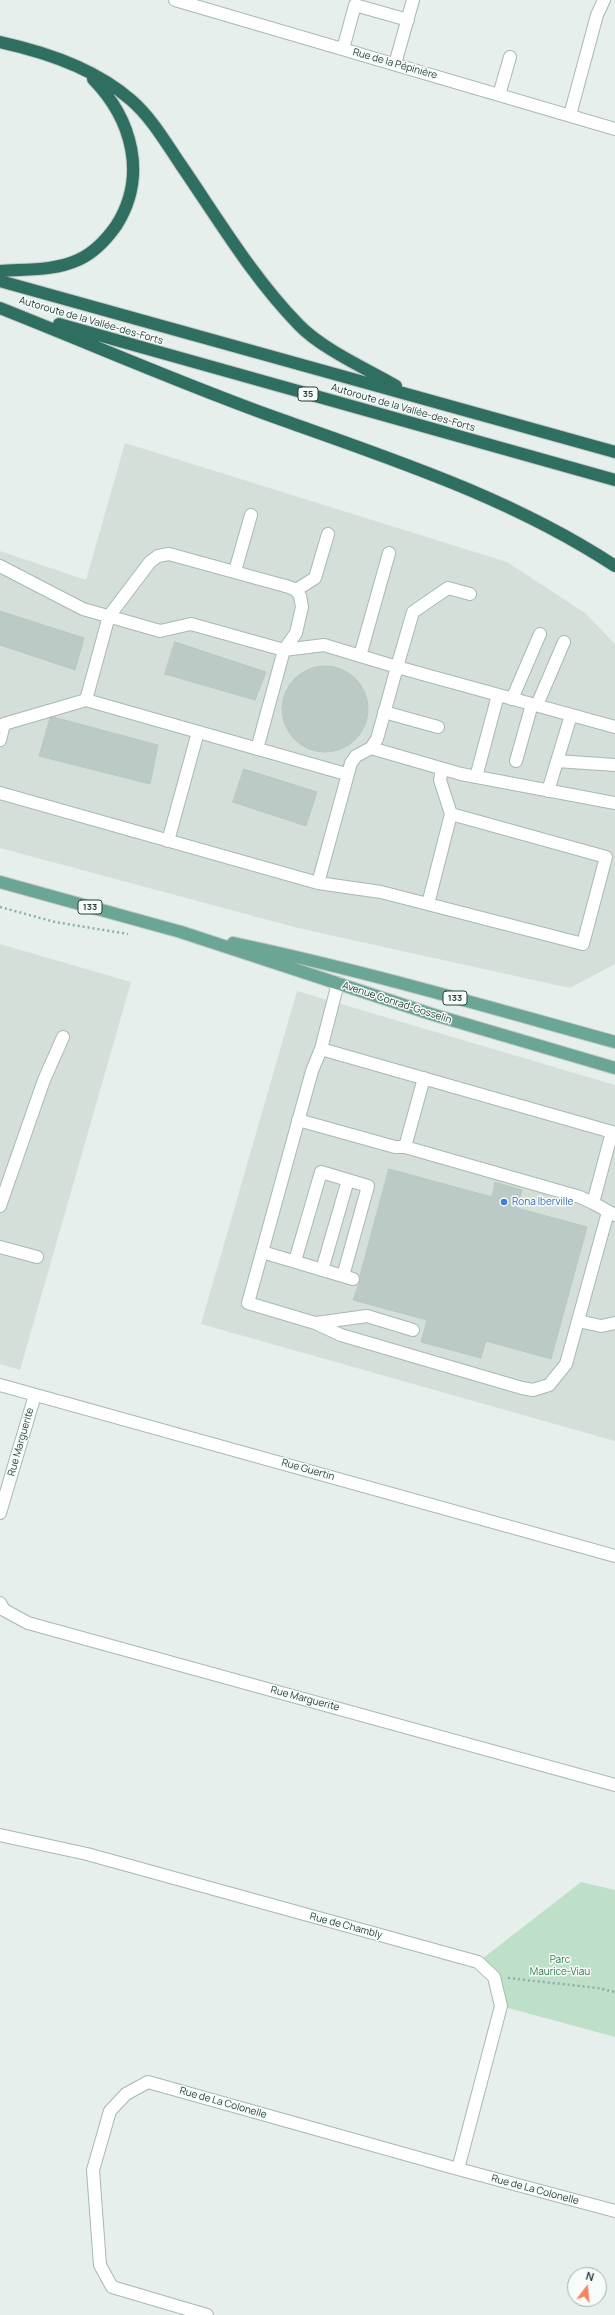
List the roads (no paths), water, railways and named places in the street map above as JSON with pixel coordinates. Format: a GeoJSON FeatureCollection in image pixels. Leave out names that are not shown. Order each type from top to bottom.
{"type":"FeatureCollection","features":[{"type":"Feature","properties":{"kind":"highway"},"geometry":{"type":"LineString","coordinates":[[0,42],[55,57],[87,72],[118,90],[140,109],[257,275],[299,326],[315,339],[411,395]]}},
{"type":"Feature","properties":{"kind":"highway"},"geometry":{"type":"LineString","coordinates":[[0,271],[55,268],[80,260],[106,240],[126,207],[133,177],[133,150],[129,134],[108,95],[87,72]]}},
{"type":"Feature","properties":{"kind":"highway","name":"Autoroute de la Vallée-des-Forts"},"geometry":{"type":"LineString","coordinates":[[0,281],[615,452]]}},
{"type":"Feature","properties":{"kind":"highway"},"geometry":{"type":"LineString","coordinates":[[0,308],[272,416],[448,480],[545,524],[615,566]]}},
{"type":"Feature","properties":{"kind":"highway","name":"Autoroute de la Vallée-des-Forts"},"geometry":{"type":"LineString","coordinates":[[0,308],[615,480]]}},
{"type":"Feature","properties":{"kind":"main road","name":"Avenue Conrad-Gosselin"},"geometry":{"type":"LineString","coordinates":[[0,882],[181,932],[430,1014],[615,1068]]}},
{"type":"Feature","properties":{"kind":"main road","name":"Avenue Conrad-Gosselin"},"geometry":{"type":"LineString","coordinates":[[181,932],[295,956],[615,1042]]}},
{"type":"Feature","properties":{"kind":"street","name":"Rue de la Pépinière"},"geometry":{"type":"LineString","coordinates":[[175,0],[615,129]]}},
{"type":"Feature","properties":{"kind":"street"},"geometry":{"type":"LineString","coordinates":[[395,64],[413,0]]}},
{"type":"Feature","properties":{"kind":"street"},"geometry":{"type":"LineString","coordinates":[[570,115],[597,15],[604,0]]}},
{"type":"Feature","properties":{"kind":"street"},"geometry":{"type":"LineString","coordinates":[[343,49],[355,4],[408,20]]}},
{"type":"Feature","properties":{"kind":"street"},"geometry":{"type":"LineString","coordinates":[[499,95],[510,57]]}},
{"type":"Feature","properties":{"kind":"street"},"geometry":{"type":"LineString","coordinates":[[235,571],[251,515]]}},
{"type":"Feature","properties":{"kind":"street"},"geometry":{"type":"LineString","coordinates":[[296,590],[315,578],[328,534]]}},
{"type":"Feature","properties":{"kind":"street"},"geometry":{"type":"LineString","coordinates":[[360,656],[389,553]]}},
{"type":"Feature","properties":{"kind":"street"},"geometry":{"type":"LineString","coordinates":[[86,700],[109,616],[150,562],[158,556],[168,554],[235,571],[296,590],[300,596],[302,607],[296,633],[284,650],[257,749]]}},
{"type":"Feature","properties":{"kind":"street"},"geometry":{"type":"LineString","coordinates":[[0,566],[83,609],[160,631],[190,624],[284,650],[324,645],[397,667],[615,727]]}},
{"type":"Feature","properties":{"kind":"street"},"geometry":{"type":"LineString","coordinates":[[318,883],[346,774],[356,756],[371,748],[377,739],[413,612],[448,588],[470,594]]}},
{"type":"Feature","properties":{"kind":"street"},"geometry":{"type":"LineString","coordinates":[[512,698],[540,634]]}},
{"type":"Feature","properties":{"kind":"street"},"geometry":{"type":"LineString","coordinates":[[516,761],[534,705],[564,642]]}},
{"type":"Feature","properties":{"kind":"street"},"geometry":{"type":"LineString","coordinates":[[476,777],[498,695]]}},
{"type":"Feature","properties":{"kind":"street"},"geometry":{"type":"LineString","coordinates":[[0,740],[2,720],[86,700],[346,774]]}},
{"type":"Feature","properties":{"kind":"street"},"geometry":{"type":"LineString","coordinates":[[384,712],[438,727]]}},
{"type":"Feature","properties":{"kind":"street"},"geometry":{"type":"LineString","coordinates":[[548,791],[571,715]]}},
{"type":"Feature","properties":{"kind":"street"},"geometry":{"type":"LineString","coordinates":[[168,841],[198,732]]}},
{"type":"Feature","properties":{"kind":"street"},"geometry":{"type":"LineString","coordinates":[[371,748],[442,770],[615,803]]}},
{"type":"Feature","properties":{"kind":"street"},"geometry":{"type":"LineString","coordinates":[[557,761],[615,765]]}},
{"type":"Feature","properties":{"kind":"street"},"geometry":{"type":"LineString","coordinates":[[428,904],[451,814],[440,780],[442,770]]}},
{"type":"Feature","properties":{"kind":"street"},"geometry":{"type":"LineString","coordinates":[[0,793],[318,883],[381,892],[583,944],[606,857],[451,814]]}},
{"type":"Feature","properties":{"kind":"street"},"geometry":{"type":"LineString","coordinates":[[298,1120],[395,1147],[405,1147],[580,1197],[611,1214],[578,1321],[569,1358],[561,1372],[549,1385],[533,1390],[342,1335],[315,1323],[248,1303],[298,1120],[312,1071],[321,1049],[338,984]]}},
{"type":"Feature","properties":{"kind":"street"},"geometry":{"type":"LineString","coordinates":[[0,1206],[44,1080],[63,1037]]}},
{"type":"Feature","properties":{"kind":"street"},"geometry":{"type":"LineString","coordinates":[[321,1049],[612,1132],[593,1203]]}},
{"type":"Feature","properties":{"kind":"street"},"geometry":{"type":"LineString","coordinates":[[405,1147],[424,1078]]}},
{"type":"Feature","properties":{"kind":"street"},"geometry":{"type":"LineString","coordinates":[[262,1252],[295,1262],[322,1270],[348,1277],[368,1186],[321,1172],[295,1262]]}},
{"type":"Feature","properties":{"kind":"street"},"geometry":{"type":"LineString","coordinates":[[322,1270],[348,1180]]}},
{"type":"Feature","properties":{"kind":"street"},"geometry":{"type":"LineString","coordinates":[[0,1247],[37,1257]]}},
{"type":"Feature","properties":{"kind":"street"},"geometry":{"type":"LineString","coordinates":[[315,1323],[367,1316],[413,1330]]}},
{"type":"Feature","properties":{"kind":"street"},"geometry":{"type":"LineString","coordinates":[[578,1321],[601,1326],[615,1324]]}},
{"type":"Feature","properties":{"kind":"street","name":"Rue Guertin"},"geometry":{"type":"LineString","coordinates":[[0,1385],[615,1556]]}},
{"type":"Feature","properties":{"kind":"street","name":"Rue Marguerite"},"geometry":{"type":"LineString","coordinates":[[0,1513],[35,1394]]}},
{"type":"Feature","properties":{"kind":"street","name":"Rue Marguerite"},"geometry":{"type":"LineString","coordinates":[[0,1603],[4,1610],[28,1623],[615,1785]]}},
{"type":"Feature","properties":{"kind":"street","name":"Rue de Chambly"},"geometry":{"type":"LineString","coordinates":[[0,1835],[87,1854],[478,1962],[494,1977],[501,2006],[458,2169]]}},
{"type":"Feature","properties":{"kind":"street","name":"Rue de La Colonelle"},"geometry":{"type":"LineString","coordinates":[[207,2315],[112,2287],[100,2265],[92,2170],[110,2111],[126,2094],[148,2082],[458,2169],[615,2211]]}},
{"type":"Feature","properties":{"kind":"place","name":"Rona Iberville"},"geometry":{"type":"Point","coordinates":[504,1202]}},
{"type":"Feature","properties":{"kind":"park label","name":"Parc Maurice-Viau"},"geometry":{"type":"Point","coordinates":[560,1966]}}]}
